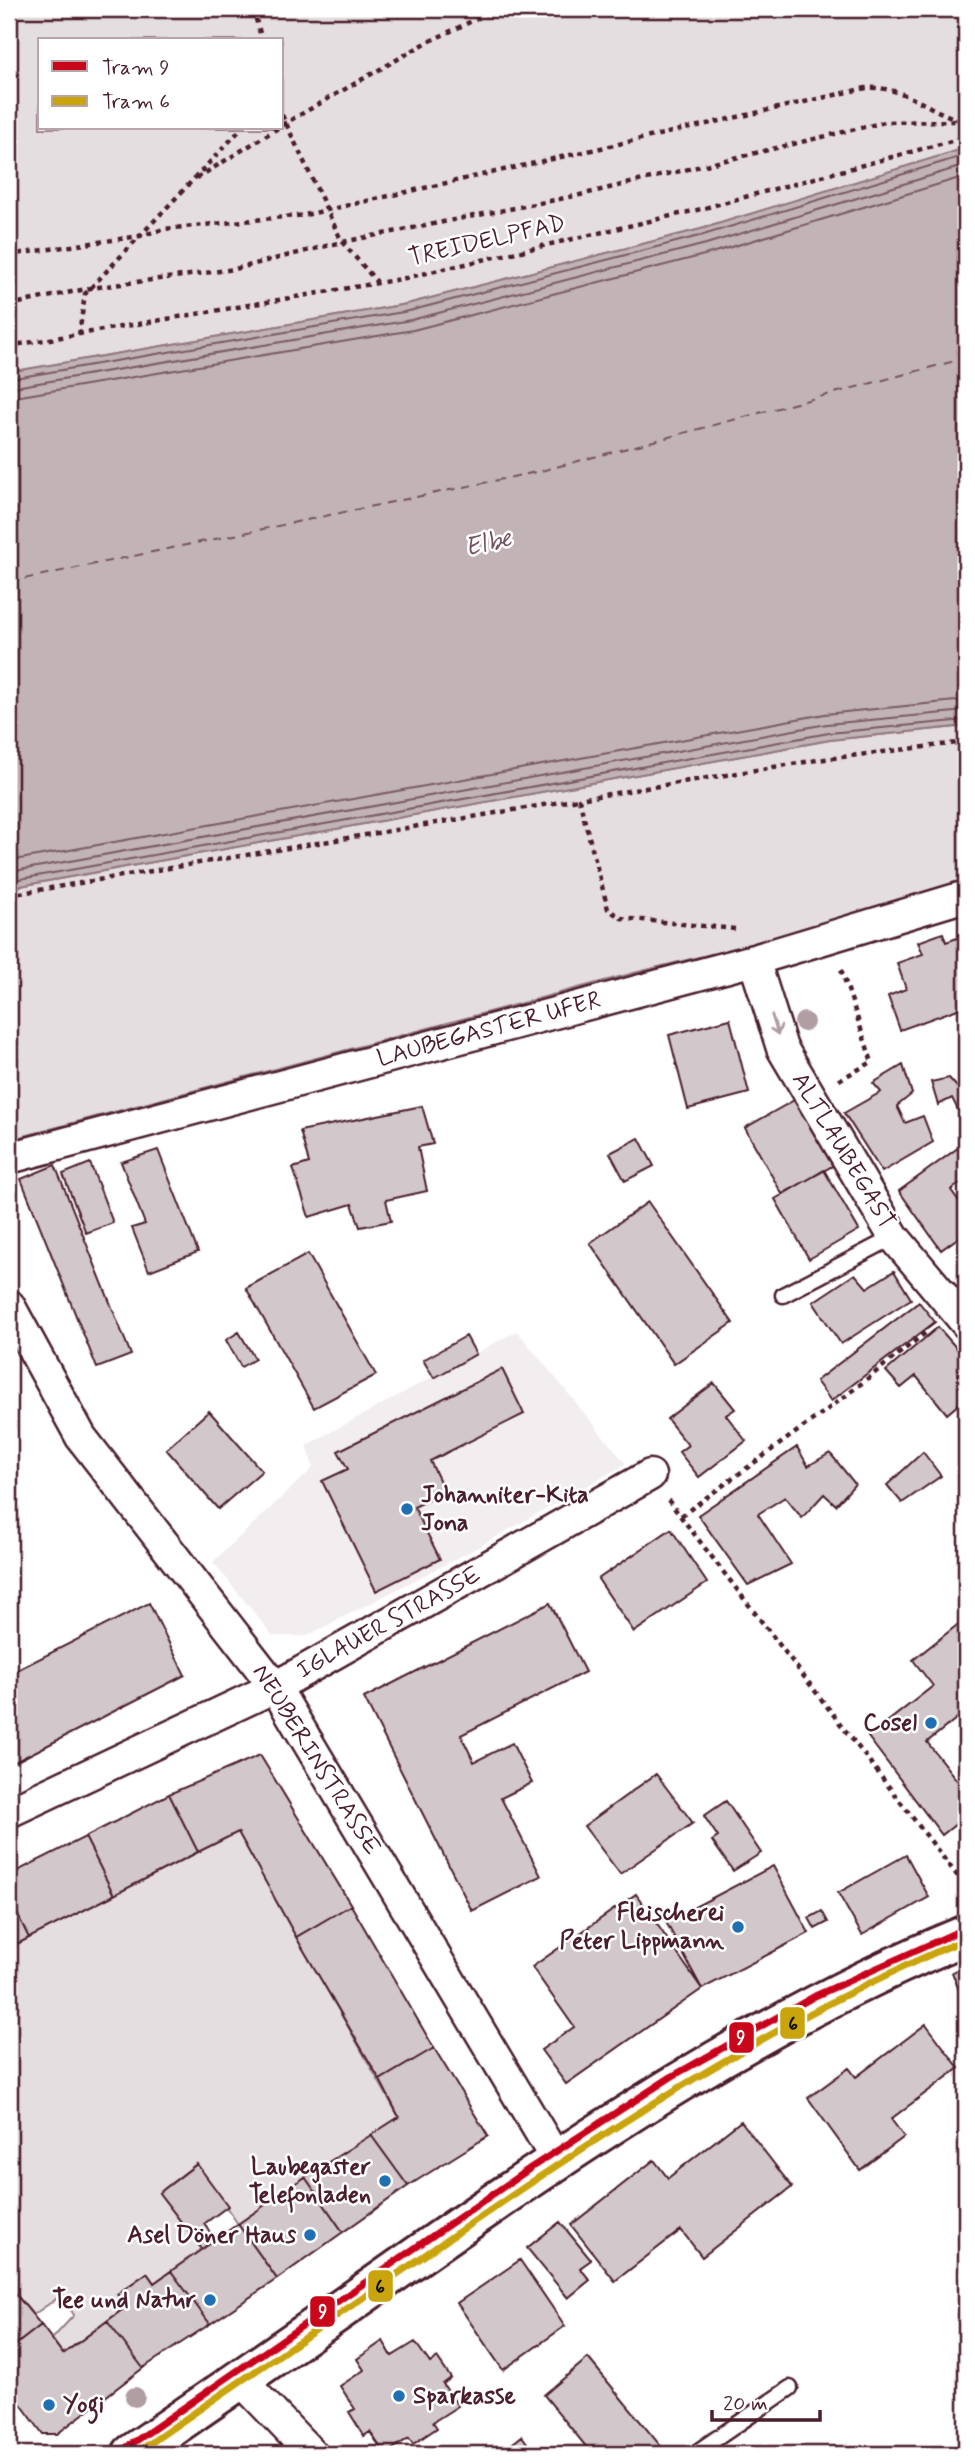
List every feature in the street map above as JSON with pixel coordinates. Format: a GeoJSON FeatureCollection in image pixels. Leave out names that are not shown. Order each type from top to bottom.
{"type":"FeatureCollection","features":[{"type":"Feature","properties":{"kind":"main road"},"geometry":{"type":"LineString","coordinates":[[132,2454],[556,2159],[645,2101],[735,2049],[863,1982],[966,1935]]}},
{"type":"Feature","properties":{"kind":"street","name":"LAUBEGASTER UFER"},"geometry":{"type":"LineString","coordinates":[[9,1158],[754,960],[966,896]]}},
{"type":"Feature","properties":{"kind":"street","name":"ALTLAUBEGAST"},"geometry":{"type":"LineString","coordinates":[[754,960],[782,1048],[894,1237],[960,1317]]}},
{"type":"Feature","properties":{"kind":"street","name":"NEUBERINSTRASSE"},"geometry":{"type":"LineString","coordinates":[[9,1305],[81,1437],[275,1687],[556,2159]]}},
{"type":"Feature","properties":{"kind":"street","name":"IGLAUER STRASSE"},"geometry":{"type":"LineString","coordinates":[[9,1812],[275,1687],[650,1475]]}},
{"type":"Feature","properties":{"kind":"street"},"geometry":{"type":"LineString","coordinates":[[240,2379],[312,2454]]}},
{"type":"Feature","properties":{"kind":"lane"},"geometry":{"type":"LineString","coordinates":[[783,1295],[894,1237]]}},
{"type":"Feature","properties":{"kind":"lane"},"geometry":{"type":"LineString","coordinates":[[694,2454],[790,2388]]}},
{"type":"Feature","properties":{"kind":"path"},"geometry":{"type":"LineString","coordinates":[[253,9],[261,38]]}},
{"type":"Feature","properties":{"kind":"path"},"geometry":{"type":"LineString","coordinates":[[284,124],[414,50],[497,9]]}},
{"type":"Feature","properties":{"kind":"path"},"geometry":{"type":"LineString","coordinates":[[965,137],[962,121],[966,43]]}},
{"type":"Feature","properties":{"kind":"path"},"geometry":{"type":"LineString","coordinates":[[9,255],[140,236],[164,229],[244,223],[327,211],[866,88],[886,86],[945,116],[962,121]]}},
{"type":"Feature","properties":{"kind":"path"},"geometry":{"type":"LineString","coordinates":[[9,304],[91,288],[235,269],[342,242],[580,195],[885,122],[962,121]]}},
{"type":"Feature","properties":{"kind":"path"},"geometry":{"type":"LineString","coordinates":[[284,129],[342,242],[378,283]]}},
{"type":"Feature","properties":{"kind":"path"},"geometry":{"type":"LineString","coordinates":[[79,335],[85,294],[240,130]]}},
{"type":"Feature","properties":{"kind":"path"},"geometry":{"type":"LineString","coordinates":[[193,180],[229,161],[275,130]]}},
{"type":"Feature","properties":{"kind":"path","name":"TREIDELPFAD"},"geometry":{"type":"LineString","coordinates":[[9,346],[378,283],[697,211],[965,137]]}},
{"type":"Feature","properties":{"kind":"path"},"geometry":{"type":"LineString","coordinates":[[9,895],[817,760],[966,742]]}},
{"type":"Feature","properties":{"kind":"path"},"geometry":{"type":"LineString","coordinates":[[579,799],[608,909],[621,918],[737,929]]}},
{"type":"Feature","properties":{"kind":"path"},"geometry":{"type":"LineString","coordinates":[[811,1096],[872,1062],[830,935]]}},
{"type":"Feature","properties":{"kind":"path"},"geometry":{"type":"LineString","coordinates":[[681,1516],[960,1317]]}},
{"type":"Feature","properties":{"kind":"path"},"geometry":{"type":"LineString","coordinates":[[650,1475],[966,1887]]}},
{"type":"Feature","properties":{"kind":"shaded area"},"geometry":{"type":"Polygon","coordinates":[[[9,9],[966,9],[966,148],[701,229],[407,304],[9,372],[9,9]]]}},
{"type":"Feature","properties":{"kind":"shaded area"},"geometry":{"type":"Polygon","coordinates":[[[966,726],[966,886],[845,921],[634,973],[9,1140],[9,888],[830,740],[966,726]]]}},
{"type":"Feature","properties":{"kind":"shaded area","name":"Johanniter-Kita Jona"},"geometry":{"type":"Polygon","coordinates":[[[517,1331],[626,1464],[471,1551],[307,1636],[273,1636],[213,1562],[313,1468],[307,1445],[517,1331]]]}},
{"type":"Feature","properties":{"kind":"shaded area"},"geometry":{"type":"Polygon","coordinates":[[[238,1832],[399,2117],[238,2224],[196,2164],[159,2193],[202,2249],[154,2283],[147,2273],[126,2307],[63,2354],[52,2339],[74,2315],[62,2295],[33,2315],[9,2286],[9,1948],[238,1832]]]}},
{"type":"Feature","properties":{"kind":"water","name":"Elbe"},"geometry":{"type":"Polygon","coordinates":[[[966,148],[966,726],[830,740],[9,888],[9,372],[407,304],[701,229],[966,148]]]}},
{"type":"Feature","properties":{"kind":"building"},"geometry":{"type":"Polygon","coordinates":[[[943,933],[946,942],[966,935],[966,1006],[900,1030],[888,996],[906,989],[897,963],[923,954],[918,942],[943,933]]]}},
{"type":"Feature","properties":{"kind":"building"},"geometry":{"type":"Polygon","coordinates":[[[730,1019],[749,1093],[688,1109],[669,1035],[730,1019]]]}},
{"type":"Feature","properties":{"kind":"building"},"geometry":{"type":"Polygon","coordinates":[[[903,1065],[912,1094],[897,1106],[905,1123],[923,1116],[933,1142],[882,1172],[844,1113],[881,1092],[873,1083],[903,1065]]]}},
{"type":"Feature","properties":{"kind":"building"},"geometry":{"type":"Polygon","coordinates":[[[949,1078],[957,1087],[966,1084],[966,1111],[960,1114],[952,1098],[938,1105],[931,1082],[949,1078]]]}},
{"type":"Feature","properties":{"kind":"building"},"geometry":{"type":"Polygon","coordinates":[[[796,1099],[834,1165],[782,1194],[745,1128],[796,1099]]]}},
{"type":"Feature","properties":{"kind":"building"},"geometry":{"type":"Polygon","coordinates":[[[422,1106],[433,1144],[418,1147],[427,1191],[386,1200],[391,1221],[360,1227],[352,1204],[309,1217],[293,1168],[309,1163],[300,1131],[422,1106]]]}},
{"type":"Feature","properties":{"kind":"building"},"geometry":{"type":"Polygon","coordinates":[[[639,1138],[654,1166],[625,1181],[610,1153],[639,1138]]]}},
{"type":"Feature","properties":{"kind":"building"},"geometry":{"type":"Polygon","coordinates":[[[966,1142],[966,1179],[951,1190],[966,1211],[966,1232],[941,1250],[899,1191],[966,1142]]]}},
{"type":"Feature","properties":{"kind":"building"},"geometry":{"type":"Polygon","coordinates":[[[158,1150],[198,1252],[149,1271],[132,1228],[145,1224],[121,1162],[158,1150]]]}},
{"type":"Feature","properties":{"kind":"building"},"geometry":{"type":"Polygon","coordinates":[[[90,1163],[113,1223],[86,1233],[63,1174],[90,1163]]]}},
{"type":"Feature","properties":{"kind":"building"},"geometry":{"type":"Polygon","coordinates":[[[55,1165],[131,1355],[97,1368],[21,1179],[55,1165]]]}},
{"type":"Feature","properties":{"kind":"building"},"geometry":{"type":"Polygon","coordinates":[[[824,1170],[859,1230],[809,1259],[775,1199],[824,1170]]]}},
{"type":"Feature","properties":{"kind":"building"},"geometry":{"type":"Polygon","coordinates":[[[648,1202],[733,1323],[674,1364],[590,1243],[648,1202]]]}},
{"type":"Feature","properties":{"kind":"building"},"geometry":{"type":"Polygon","coordinates":[[[308,1254],[376,1375],[314,1408],[246,1288],[308,1254]]]}},
{"type":"Feature","properties":{"kind":"building"},"geometry":{"type":"Polygon","coordinates":[[[894,1271],[911,1299],[841,1344],[813,1302],[855,1274],[867,1288],[894,1271]]]}},
{"type":"Feature","properties":{"kind":"building"},"geometry":{"type":"Polygon","coordinates":[[[919,1302],[935,1322],[831,1401],[816,1381],[919,1302]]]}},
{"type":"Feature","properties":{"kind":"building"},"geometry":{"type":"Polygon","coordinates":[[[938,1327],[966,1359],[966,1398],[947,1414],[916,1376],[901,1388],[886,1371],[938,1327]]]}},
{"type":"Feature","properties":{"kind":"building"},"geometry":{"type":"Polygon","coordinates":[[[239,1332],[255,1359],[241,1367],[226,1340],[239,1332]]]}},
{"type":"Feature","properties":{"kind":"building"},"geometry":{"type":"Polygon","coordinates":[[[466,1336],[476,1354],[434,1378],[423,1360],[466,1336]]]}},
{"type":"Feature","properties":{"kind":"building"},"geometry":{"type":"Polygon","coordinates":[[[502,1369],[524,1414],[430,1461],[445,1492],[414,1507],[440,1559],[376,1591],[322,1481],[348,1469],[338,1451],[502,1369]]]}},
{"type":"Feature","properties":{"kind":"building"},"geometry":{"type":"Polygon","coordinates":[[[714,1383],[735,1409],[726,1415],[746,1441],[699,1477],[679,1452],[688,1445],[667,1419],[714,1383]]]}},
{"type":"Feature","properties":{"kind":"building"},"geometry":{"type":"Polygon","coordinates":[[[209,1411],[262,1471],[218,1509],[166,1449],[209,1411]]]}},
{"type":"Feature","properties":{"kind":"building"},"geometry":{"type":"Polygon","coordinates":[[[797,1447],[808,1466],[830,1453],[855,1484],[836,1505],[824,1494],[802,1518],[785,1497],[758,1514],[791,1564],[748,1585],[698,1515],[797,1447]]]}},
{"type":"Feature","properties":{"kind":"building"},"geometry":{"type":"Polygon","coordinates":[[[923,1452],[941,1476],[902,1503],[887,1485],[923,1452]]]}},
{"type":"Feature","properties":{"kind":"building"},"geometry":{"type":"Polygon","coordinates":[[[671,1529],[707,1583],[634,1632],[598,1579],[671,1529]]]}},
{"type":"Feature","properties":{"kind":"building"},"geometry":{"type":"Polygon","coordinates":[[[149,1603],[185,1675],[9,1765],[9,1674],[149,1603]]]}},
{"type":"Feature","properties":{"kind":"building"},"geometry":{"type":"Polygon","coordinates":[[[550,1603],[585,1672],[461,1735],[474,1762],[512,1743],[532,1783],[501,1798],[541,1876],[472,1911],[364,1698],[550,1603]]]}},
{"type":"Feature","properties":{"kind":"building"},"geometry":{"type":"Polygon","coordinates":[[[966,1618],[966,1711],[927,1742],[966,1792],[966,1816],[942,1835],[868,1737],[933,1686],[913,1660],[966,1618]]]}},
{"type":"Feature","properties":{"kind":"building"},"geometry":{"type":"Polygon","coordinates":[[[260,1755],[351,1905],[296,1937],[238,1832],[198,1852],[169,1794],[260,1755]]]}},
{"type":"Feature","properties":{"kind":"building"},"geometry":{"type":"Polygon","coordinates":[[[656,1774],[693,1823],[620,1874],[584,1826],[656,1774]]]}},
{"type":"Feature","properties":{"kind":"building"},"geometry":{"type":"Polygon","coordinates":[[[169,1794],[198,1852],[114,1895],[85,1837],[169,1794]]]}},
{"type":"Feature","properties":{"kind":"building"},"geometry":{"type":"Polygon","coordinates":[[[726,1801],[761,1853],[733,1871],[712,1841],[718,1837],[704,1816],[726,1801]]]}},
{"type":"Feature","properties":{"kind":"building"},"geometry":{"type":"Polygon","coordinates":[[[85,1837],[114,1895],[29,1938],[9,1897],[9,1875],[85,1837]]]}},
{"type":"Feature","properties":{"kind":"building"},"geometry":{"type":"Polygon","coordinates":[[[906,1855],[929,1897],[862,1935],[838,1893],[906,1855]]]}},
{"type":"Feature","properties":{"kind":"building","name":"Fleischerei Peter Lippmann"},"geometry":{"type":"Polygon","coordinates":[[[773,1866],[809,1933],[702,1989],[666,1922],[773,1866]]]}},
{"type":"Feature","properties":{"kind":"building"},"geometry":{"type":"Polygon","coordinates":[[[636,1894],[702,1989],[566,2084],[541,2050],[574,2027],[532,1967],[636,1894]]]}},
{"type":"Feature","properties":{"kind":"building"},"geometry":{"type":"Polygon","coordinates":[[[9,1897],[29,1938],[9,1948],[9,1897]]]}},
{"type":"Feature","properties":{"kind":"building"},"geometry":{"type":"Polygon","coordinates":[[[351,1905],[434,2048],[380,2080],[296,1937],[351,1905]]]}},
{"type":"Feature","properties":{"kind":"building"},"geometry":{"type":"Polygon","coordinates":[[[822,1911],[828,1922],[815,1929],[809,1918],[822,1911]]]}},
{"type":"Feature","properties":{"kind":"building"},"geometry":{"type":"Polygon","coordinates":[[[966,1967],[966,2006],[965,2006],[952,1972],[966,1967]]]}},
{"type":"Feature","properties":{"kind":"building"},"geometry":{"type":"Polygon","coordinates":[[[926,2024],[959,2068],[891,2119],[904,2137],[860,2170],[808,2098],[849,2068],[856,2077],[926,2024]]]}},
{"type":"Feature","properties":{"kind":"building"},"geometry":{"type":"Polygon","coordinates":[[[434,2048],[488,2136],[408,2186],[371,2135],[399,2117],[380,2080],[434,2048]]]}},
{"type":"Feature","properties":{"kind":"building"},"geometry":{"type":"Polygon","coordinates":[[[741,2121],[792,2187],[702,2257],[681,2230],[615,2281],[571,2225],[654,2160],[668,2178],[741,2121]]]}},
{"type":"Feature","properties":{"kind":"building"},"geometry":{"type":"Polygon","coordinates":[[[371,2135],[408,2186],[343,2232],[305,2177],[371,2135]]]}},
{"type":"Feature","properties":{"kind":"building"},"geometry":{"type":"Polygon","coordinates":[[[197,2164],[228,2206],[204,2224],[215,2239],[202,2249],[159,2193],[197,2164]]]}},
{"type":"Feature","properties":{"kind":"building"},"geometry":{"type":"Polygon","coordinates":[[[305,2177],[343,2232],[277,2279],[238,2224],[305,2177]]]}},
{"type":"Feature","properties":{"kind":"building"},"geometry":{"type":"Polygon","coordinates":[[[560,2222],[591,2260],[580,2268],[590,2280],[568,2298],[527,2248],[560,2222]]]}},
{"type":"Feature","properties":{"kind":"building"},"geometry":{"type":"Polygon","coordinates":[[[238,2224],[277,2279],[210,2324],[171,2271],[238,2224]]]}},
{"type":"Feature","properties":{"kind":"building"},"geometry":{"type":"Polygon","coordinates":[[[520,2260],[565,2326],[503,2370],[457,2303],[520,2260]]]}},
{"type":"Feature","properties":{"kind":"building"},"geometry":{"type":"Polygon","coordinates":[[[171,2271],[210,2324],[143,2368],[107,2321],[126,2307],[117,2294],[147,2273],[154,2283],[171,2271]]]}},
{"type":"Feature","properties":{"kind":"building"},"geometry":{"type":"Polygon","coordinates":[[[9,2286],[41,2325],[9,2350],[9,2286]]]}},
{"type":"Feature","properties":{"kind":"building"},"geometry":{"type":"Polygon","coordinates":[[[107,2321],[143,2368],[57,2434],[43,2434],[15,2396],[9,2400],[9,2350],[41,2325],[63,2354],[107,2321]]]}},
{"type":"Feature","properties":{"kind":"building","name":"Sparkasse"},"geometry":{"type":"Polygon","coordinates":[[[383,2341],[392,2356],[415,2342],[430,2363],[437,2358],[451,2378],[443,2384],[458,2406],[433,2422],[437,2428],[413,2444],[409,2438],[385,2454],[370,2432],[364,2436],[349,2412],[355,2409],[340,2386],[364,2370],[357,2359],[383,2341]]]}},
{"type":"Feature","properties":{"kind":"building"},"geometry":{"type":"Polygon","coordinates":[[[588,2358],[664,2450],[659,2454],[592,2454],[544,2395],[588,2358]]]}},
{"type":"Feature","properties":{"kind":"building"},"geometry":{"type":"Polygon","coordinates":[[[522,2436],[535,2454],[499,2454],[522,2436]]]}},
{"type":"Feature","properties":{"kind":"ferry route"},"geometry":{"type":"LineString","coordinates":[[9,582],[541,471],[966,358]]}},
{"type":"Feature","properties":{"kind":"tram line","name":"9"},"geometry":{"type":"LineString","coordinates":[[117,2454],[532,2167],[671,2077],[815,1996],[966,1928]]}},
{"type":"Feature","properties":{"kind":"tram line","name":"6"},"geometry":{"type":"LineString","coordinates":[[135,2454],[532,2182],[670,2093],[813,2012],[966,1939]]}},
{"type":"Feature","properties":{"kind":"place","name":"Johanniter-Kita Jona"},"geometry":{"type":"Point","coordinates":[407,1509]}},
{"type":"Feature","properties":{"kind":"place","name":"Cosel"},"geometry":{"type":"Point","coordinates":[931,1723]}},
{"type":"Feature","properties":{"kind":"place","name":"Fleischerei Peter Lippmann"},"geometry":{"type":"Point","coordinates":[738,1927]}},
{"type":"Feature","properties":{"kind":"place","name":"Laubegaster Telefonladen"},"geometry":{"type":"Point","coordinates":[385,2181]}},
{"type":"Feature","properties":{"kind":"place","name":"Asel Döner Haus"},"geometry":{"type":"Point","coordinates":[310,2235]}},
{"type":"Feature","properties":{"kind":"place","name":"Tee und Natur"},"geometry":{"type":"Point","coordinates":[210,2300]}},
{"type":"Feature","properties":{"kind":"place","name":"Sparkasse"},"geometry":{"type":"Point","coordinates":[399,2396]}},
{"type":"Feature","properties":{"kind":"place","name":"Yogi"},"geometry":{"type":"Point","coordinates":[49,2405]}}]}
